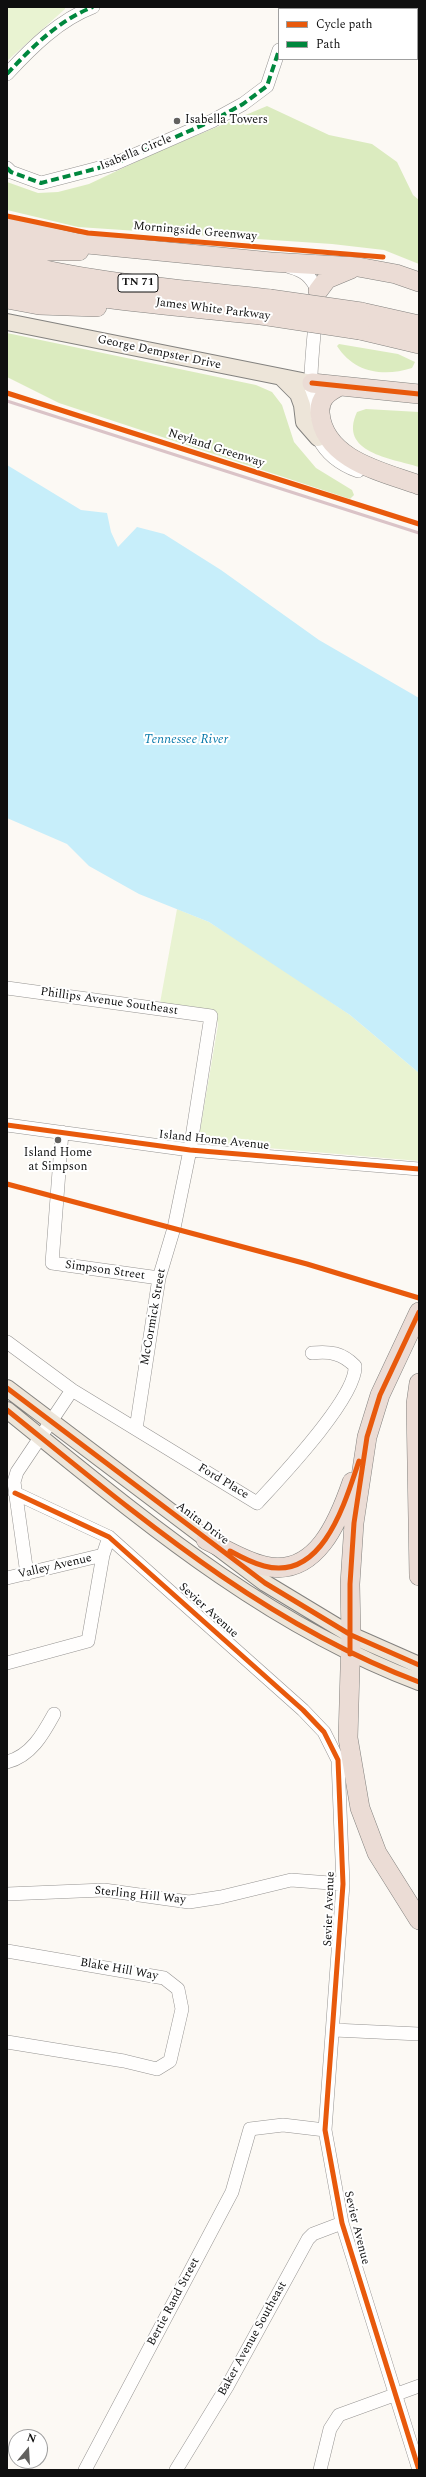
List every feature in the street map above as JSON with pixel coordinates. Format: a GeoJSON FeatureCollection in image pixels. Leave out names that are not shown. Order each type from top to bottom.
{"type":"FeatureCollection","features":[{"type":"Feature","properties":{"kind":"highway"},"geometry":{"type":"LineString","coordinates":[[7,227],[77,243],[271,262],[358,267],[396,274],[419,282]]}},
{"type":"Feature","properties":{"kind":"highway"},"geometry":{"type":"LineString","coordinates":[[7,246],[52,251],[158,251]]}},
{"type":"Feature","properties":{"kind":"highway","name":"James White Parkway"},"geometry":{"type":"LineString","coordinates":[[7,261],[34,268],[269,308],[360,321],[419,325]]}},
{"type":"Feature","properties":{"kind":"highway"},"geometry":{"type":"LineString","coordinates":[[318,291],[327,279],[358,267]]}},
{"type":"Feature","properties":{"kind":"highway","name":"James White Parkway"},"geometry":{"type":"LineString","coordinates":[[7,280],[41,288],[112,299],[234,312],[269,308]]}},
{"type":"Feature","properties":{"kind":"highway"},"geometry":{"type":"LineString","coordinates":[[7,299],[39,305],[234,312]]}},
{"type":"Feature","properties":{"kind":"highway","name":"James White Parkway"},"geometry":{"type":"LineString","coordinates":[[360,321],[419,344]]}},
{"type":"Feature","properties":{"kind":"highway"},"geometry":{"type":"LineString","coordinates":[[312,383],[419,394]]}},
{"type":"Feature","properties":{"kind":"highway"},"geometry":{"type":"LineString","coordinates":[[340,386],[328,393],[320,409],[324,428],[332,443],[345,455],[359,462],[419,485]]}},
{"type":"Feature","properties":{"kind":"highway"},"geometry":{"type":"LineString","coordinates":[[206,1540],[265,1566],[290,1567],[311,1556],[331,1533],[342,1510],[380,1395],[419,1312]]}},
{"type":"Feature","properties":{"kind":"highway"},"geometry":{"type":"LineString","coordinates":[[419,1383],[416,1404],[419,1576]]}},
{"type":"Feature","properties":{"kind":"highway"},"geometry":{"type":"LineString","coordinates":[[367,1437],[354,1523],[350,1584],[351,1635],[348,1738],[360,1808],[377,1853],[419,1920]]}},
{"type":"Feature","properties":{"kind":"main road","name":"George Dempster Drive"},"geometry":{"type":"LineString","coordinates":[[7,322],[312,383]]}},
{"type":"Feature","properties":{"kind":"main road"},"geometry":{"type":"LineString","coordinates":[[282,378],[298,394],[302,405],[304,422],[318,438]]}},
{"type":"Feature","properties":{"kind":"main road","name":"Anita Drive"},"geometry":{"type":"LineString","coordinates":[[7,1388],[50,1423],[265,1583],[351,1635],[391,1654],[419,1665]]}},
{"type":"Feature","properties":{"kind":"main road"},"geometry":{"type":"LineString","coordinates":[[7,1410],[189,1554],[253,1599],[350,1654],[419,1682]]}},
{"type":"Feature","properties":{"kind":"street"},"geometry":{"type":"LineString","coordinates":[[7,74],[26,53],[71,16],[93,7]]}},
{"type":"Feature","properties":{"kind":"street","name":"Isabella Circle"},"geometry":{"type":"LineString","coordinates":[[7,168],[11,172],[41,183],[114,164],[212,121],[243,104],[267,86],[278,53]]}},
{"type":"Feature","properties":{"kind":"street"},"geometry":{"type":"LineString","coordinates":[[271,262],[302,270],[311,278],[318,291],[312,383],[312,414],[318,438],[330,454],[349,468],[419,493]]}},
{"type":"Feature","properties":{"kind":"street","name":"Phillips Avenue Southeast"},"geometry":{"type":"LineString","coordinates":[[7,988],[211,1016]]}},
{"type":"Feature","properties":{"kind":"street","name":"McCormick Street"},"geometry":{"type":"LineString","coordinates":[[136,1429],[159,1278],[174,1228],[190,1150],[211,1016]]}},
{"type":"Feature","properties":{"kind":"street","name":"Island Home Avenue"},"geometry":{"type":"LineString","coordinates":[[7,1125],[190,1150],[419,1169]]}},
{"type":"Feature","properties":{"kind":"street","name":"Simpson Street"},"geometry":{"type":"LineString","coordinates":[[62,1132],[52,1263],[159,1278]]}},
{"type":"Feature","properties":{"kind":"street","name":"Ford Place"},"geometry":{"type":"LineString","coordinates":[[7,1342],[72,1390],[257,1503],[301,1455],[351,1384],[355,1366],[348,1359],[328,1351],[312,1353]]}},
{"type":"Feature","properties":{"kind":"street"},"geometry":{"type":"LineString","coordinates":[[27,1574],[15,1493],[17,1472],[72,1390]]}},
{"type":"Feature","properties":{"kind":"street","name":"Sevier Avenue"},"geometry":{"type":"LineString","coordinates":[[15,1493],[110,1537],[178,1596],[324,1732],[338,1760],[343,1884],[334,2030],[325,2130],[342,2222],[419,2470]]}},
{"type":"Feature","properties":{"kind":"street"},"geometry":{"type":"LineString","coordinates":[[7,1664],[88,1641],[104,1556],[110,1537]]}},
{"type":"Feature","properties":{"kind":"street","name":"Valley Avenue"},"geometry":{"type":"LineString","coordinates":[[7,1578],[104,1556]]}},
{"type":"Feature","properties":{"kind":"street"},"geometry":{"type":"LineString","coordinates":[[7,1762],[25,1755],[44,1733],[54,1714]]}},
{"type":"Feature","properties":{"kind":"street","name":"Sterling Hill Way"},"geometry":{"type":"LineString","coordinates":[[7,1894],[104,1890],[189,1902],[291,1880],[343,1884]]}},
{"type":"Feature","properties":{"kind":"street","name":"Blake Hill Way"},"geometry":{"type":"LineString","coordinates":[[7,1951],[164,1978],[178,1990],[182,2009],[170,2061],[157,2069],[124,2061],[7,2042]]}},
{"type":"Feature","properties":{"kind":"street"},"geometry":{"type":"LineString","coordinates":[[334,2030],[419,2034]]}},
{"type":"Feature","properties":{"kind":"street","name":"Bertie Rand Street"},"geometry":{"type":"LineString","coordinates":[[85,2470],[232,2192],[250,2129],[283,2125],[325,2130]]}},
{"type":"Feature","properties":{"kind":"street","name":"Baker Avenue Southeast"},"geometry":{"type":"LineString","coordinates":[[176,2470],[228,2385],[308,2239],[313,2234],[342,2222]]}},
{"type":"Feature","properties":{"kind":"street"},"geometry":{"type":"LineString","coordinates":[[320,2470],[330,2429],[339,2415],[394,2393],[419,2386]]}},
{"type":"Feature","properties":{"kind":"green space"},"geometry":{"type":"Polygon","coordinates":[[[7,7],[65,7],[65,9],[7,61],[7,7]]]}},
{"type":"Feature","properties":{"kind":"green space"},"geometry":{"type":"Polygon","coordinates":[[[267,106],[329,135],[372,144],[397,162],[413,195],[419,200],[419,264],[384,250],[332,244],[78,227],[7,210],[7,182],[38,193],[58,192],[89,184],[155,153],[267,106]]]}},
{"type":"Feature","properties":{"kind":"green space"},"geometry":{"type":"Polygon","coordinates":[[[7,333],[256,385],[272,392],[282,405],[294,442],[316,468],[352,490],[354,495],[350,499],[59,403],[7,377],[7,333]]]}},
{"type":"Feature","properties":{"kind":"green space"},"geometry":{"type":"Polygon","coordinates":[[[339,344],[398,354],[415,362],[412,368],[401,371],[380,372],[370,370],[352,362],[337,346],[339,344]]]}},
{"type":"Feature","properties":{"kind":"green space"},"geometry":{"type":"Polygon","coordinates":[[[366,409],[419,412],[419,467],[370,452],[361,445],[355,437],[353,426],[357,412],[366,409]]]}},
{"type":"Feature","properties":{"kind":"green space"},"geometry":{"type":"Polygon","coordinates":[[[177,909],[209,922],[268,959],[350,1015],[419,1073],[419,1161],[198,1142],[218,1025],[216,1014],[196,1007],[160,1003],[177,909]]]}},
{"type":"Feature","properties":{"kind":"water","name":"Tennessee River"},"geometry":{"type":"Polygon","coordinates":[[[7,465],[81,510],[107,513],[111,532],[118,547],[137,527],[164,534],[221,570],[319,640],[419,698],[419,1073],[350,1015],[209,922],[139,894],[89,866],[67,844],[7,818],[7,465]]]}},
{"type":"Feature","properties":{"kind":"railway"},"geometry":{"type":"LineString","coordinates":[[7,401],[419,533]]}},
{"type":"Feature","properties":{"kind":"marked path"},"geometry":{"type":"LineString","coordinates":[[7,74],[36,44],[57,27],[93,7]]}},
{"type":"Feature","properties":{"kind":"marked path"},"geometry":{"type":"LineString","coordinates":[[7,168],[11,172],[41,183],[114,164],[212,121],[243,104],[267,86],[278,53]]}},
{"type":"Feature","properties":{"kind":"cycle path","name":"Morningside Greenway"},"geometry":{"type":"LineString","coordinates":[[7,216],[88,233],[383,257]]}},
{"type":"Feature","properties":{"kind":"cycle path"},"geometry":{"type":"LineString","coordinates":[[312,383],[419,394]]}},
{"type":"Feature","properties":{"kind":"cycle path","name":"Neyland Greenway"},"geometry":{"type":"LineString","coordinates":[[7,393],[419,524]]}},
{"type":"Feature","properties":{"kind":"cycle path"},"geometry":{"type":"LineString","coordinates":[[7,1125],[190,1150],[419,1169]]}},
{"type":"Feature","properties":{"kind":"cycle path"},"geometry":{"type":"LineString","coordinates":[[7,1184],[307,1264],[419,1298]]}},
{"type":"Feature","properties":{"kind":"cycle path"},"geometry":{"type":"LineString","coordinates":[[350,1654],[350,1584],[354,1523],[367,1437],[380,1395],[419,1312]]}},
{"type":"Feature","properties":{"kind":"cycle path"},"geometry":{"type":"LineString","coordinates":[[7,1388],[265,1583],[351,1635],[419,1665]]}},
{"type":"Feature","properties":{"kind":"cycle path"},"geometry":{"type":"LineString","coordinates":[[7,1410],[104,1488],[202,1563],[307,1629],[362,1658],[419,1682]]}},
{"type":"Feature","properties":{"kind":"cycle path"},"geometry":{"type":"LineString","coordinates":[[230,1551],[251,1562],[264,1566],[284,1568],[302,1562],[316,1551],[328,1535],[347,1497],[359,1461]]}},
{"type":"Feature","properties":{"kind":"cycle path"},"geometry":{"type":"LineString","coordinates":[[15,1493],[109,1537],[303,1710],[324,1732],[338,1760],[343,1884],[325,2130],[342,2223],[419,2470]]}},
{"type":"Feature","properties":{"kind":"place","name":"Isabella Towers"},"geometry":{"type":"Point","coordinates":[177,121]}},
{"type":"Feature","properties":{"kind":"place","name":"Island Home at Simpson"},"geometry":{"type":"Point","coordinates":[58,1140]}}]}
